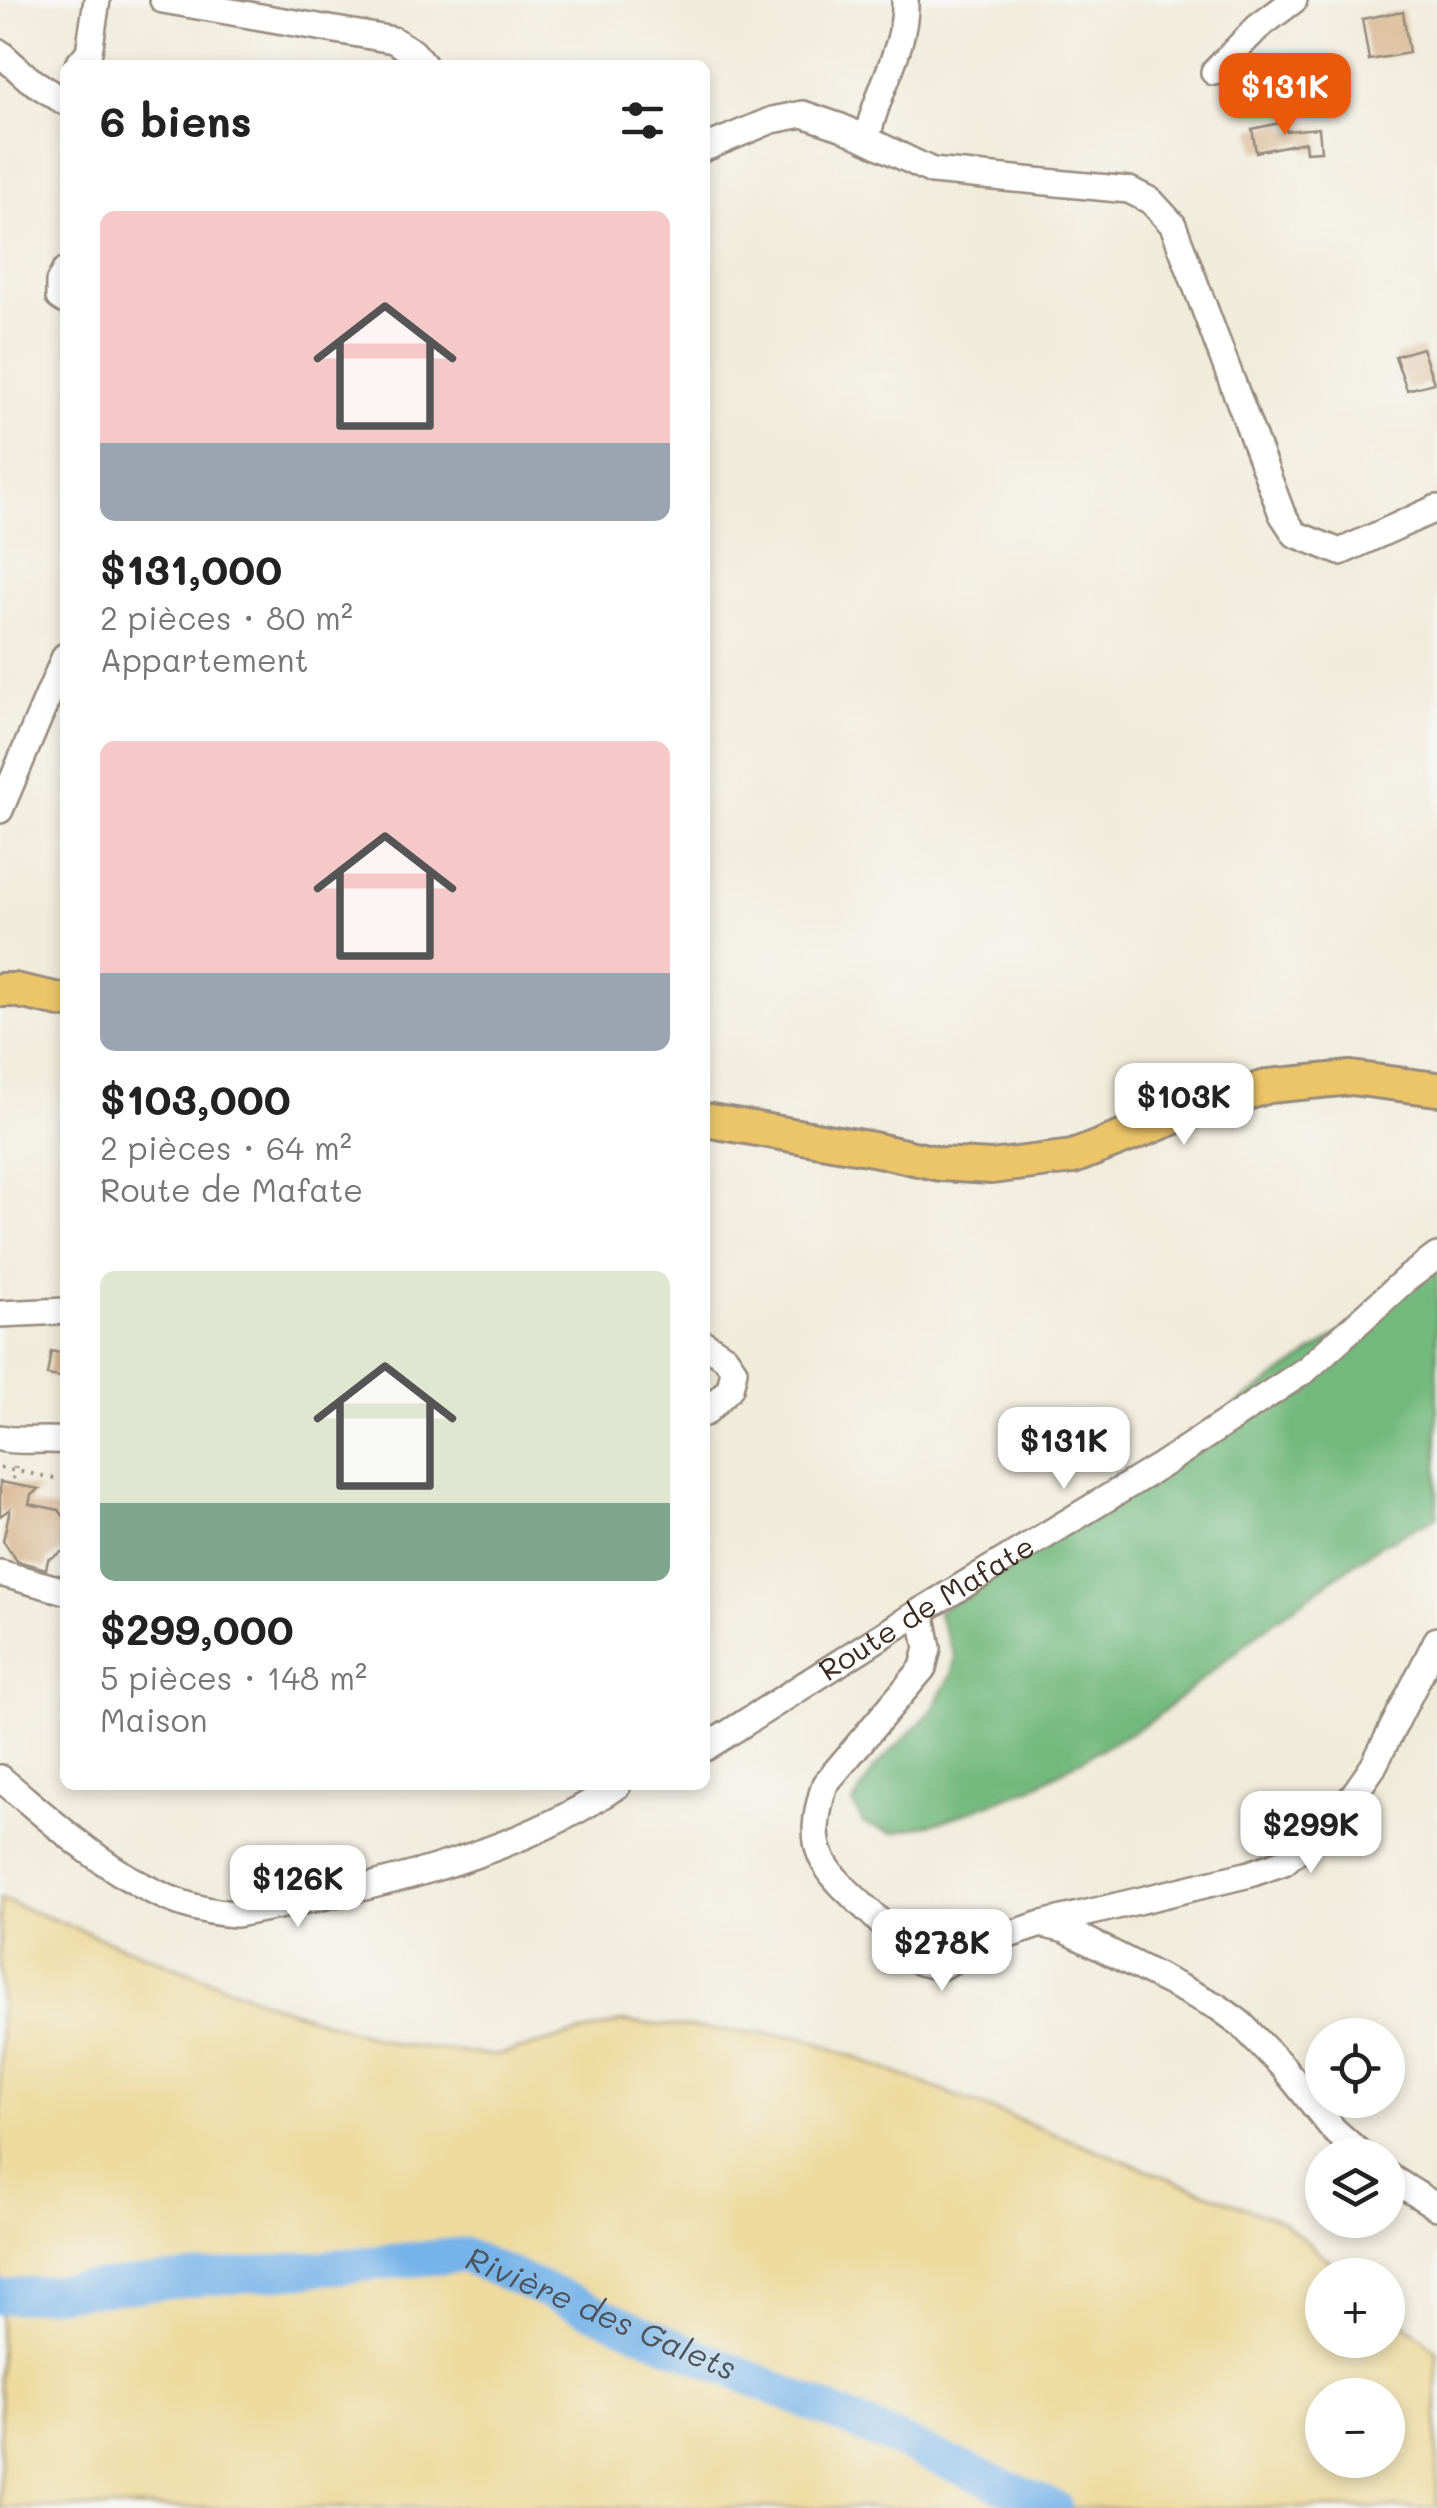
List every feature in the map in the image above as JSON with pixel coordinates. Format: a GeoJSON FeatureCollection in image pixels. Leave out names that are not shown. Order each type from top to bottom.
{"type":"FeatureCollection","features":[{"type":"Feature","properties":{"kind":"main road"},"geometry":{"type":"LineString","coordinates":[[0,990],[60,1000]]}},
{"type":"Feature","properties":{"kind":"main road"},"geometry":{"type":"LineString","coordinates":[[710,1121],[940,1164],[991,1167],[1073,1157],[1188,1112],[1269,1086],[1350,1078],[1437,1089]]}},
{"type":"Feature","properties":{"kind":"street"},"geometry":{"type":"LineString","coordinates":[[82,60],[89,52],[97,0]]}},
{"type":"Feature","properties":{"kind":"street"},"geometry":{"type":"LineString","coordinates":[[163,0],[394,40],[420,60]]}},
{"type":"Feature","properties":{"kind":"street"},"geometry":{"type":"LineString","coordinates":[[866,140],[870,118],[899,40],[906,0]]}},
{"type":"Feature","properties":{"kind":"street"},"geometry":{"type":"LineString","coordinates":[[1214,72],[1258,27],[1294,0]]}},
{"type":"Feature","properties":{"kind":"street"},"geometry":{"type":"LineString","coordinates":[[0,54],[60,91]]}},
{"type":"Feature","properties":{"kind":"street"},"geometry":{"type":"LineString","coordinates":[[710,146],[772,120],[803,114],[932,171],[1130,190],[1151,201],[1173,225],[1282,514],[1295,534],[1340,552],[1437,508]]}},
{"type":"Feature","properties":{"kind":"street"},"geometry":{"type":"LineString","coordinates":[[0,810],[60,668]]}},
{"type":"Feature","properties":{"kind":"street","name":"Route de Mafate"},"geometry":{"type":"LineString","coordinates":[[710,1745],[1160,1466],[1306,1370],[1437,1256]]}},
{"type":"Feature","properties":{"kind":"street"},"geometry":{"type":"LineString","coordinates":[[0,1314],[60,1310]]}},
{"type":"Feature","properties":{"kind":"street"},"geometry":{"type":"LineString","coordinates":[[710,1347],[725,1357],[734,1370],[730,1388],[710,1408]]}},
{"type":"Feature","properties":{"kind":"street"},"geometry":{"type":"LineString","coordinates":[[0,1438],[18,1442],[34,1437],[60,1440]]}},
{"type":"Feature","properties":{"kind":"street"},"geometry":{"type":"LineString","coordinates":[[0,1573],[60,1590]]}},
{"type":"Feature","properties":{"kind":"street"},"geometry":{"type":"LineString","coordinates":[[921,1611],[928,1648],[923,1668],[825,1784],[818,1843],[823,1864],[842,1888],[920,1962],[940,1967],[988,1942],[1042,1924],[1250,1874],[1284,1862],[1343,1810],[1374,1767],[1437,1640]]}},
{"type":"Feature","properties":{"kind":"street"},"geometry":{"type":"LineString","coordinates":[[0,1778],[103,1860],[150,1889],[220,1913],[236,1914],[401,1877],[562,1818],[610,1790]]}},
{"type":"Feature","properties":{"kind":"street"},"geometry":{"type":"LineString","coordinates":[[1042,1924],[1066,1930],[1218,2007],[1283,2066],[1343,2138]]}},
{"type":"Feature","properties":{"kind":"street"},"geometry":{"type":"LineString","coordinates":[[1405,2186],[1437,2206]]}},
{"type":"Feature","properties":{"kind":"path"},"geometry":{"type":"LineString","coordinates":[[0,1468],[60,1479]]}},
{"type":"Feature","properties":{"kind":"green space"},"geometry":{"type":"Polygon","coordinates":[[[1437,1266],[1437,1517],[1377,1547],[1266,1627],[1154,1719],[1035,1786],[946,1820],[892,1833],[864,1824],[853,1804],[874,1769],[931,1712],[952,1674],[955,1656],[937,1612],[1437,1266]]]}},
{"type":"Feature","properties":{"kind":"sand"},"geometry":{"type":"Polygon","coordinates":[[[0,1899],[277,2006],[395,2044],[496,2056],[621,2022],[803,2037],[1283,2222],[1326,2258],[1305,2258],[1305,2358],[1405,2358],[1405,2324],[1437,2351],[1437,2508],[0,2508],[0,1899]]]}},
{"type":"Feature","properties":{"kind":"building"},"geometry":{"type":"Polygon","coordinates":[[[1403,11],[1409,53],[1369,60],[1362,19],[1403,11]]]}},
{"type":"Feature","properties":{"kind":"building"},"geometry":{"type":"Polygon","coordinates":[[[1284,122],[1286,131],[1319,128],[1321,151],[1306,152],[1305,142],[1256,152],[1252,129],[1284,122]]]}},
{"type":"Feature","properties":{"kind":"building"},"geometry":{"type":"Polygon","coordinates":[[[1422,348],[1434,383],[1407,390],[1395,356],[1422,348]]]}},
{"type":"Feature","properties":{"kind":"building"},"geometry":{"type":"Polygon","coordinates":[[[51,1351],[60,1353],[60,1377],[47,1375],[51,1351]]]}},
{"type":"Feature","properties":{"kind":"building"},"geometry":{"type":"Polygon","coordinates":[[[0,1482],[39,1489],[31,1495],[29,1504],[60,1511],[60,1553],[48,1560],[46,1569],[17,1561],[3,1541],[10,1509],[0,1516],[0,1482]]]}},
{"type":"Feature","properties":{"kind":"waterway","name":"Rivière des Galets"},"geometry":{"type":"LineString","coordinates":[[0,2297],[463,2255],[1055,2508]]}}]}
